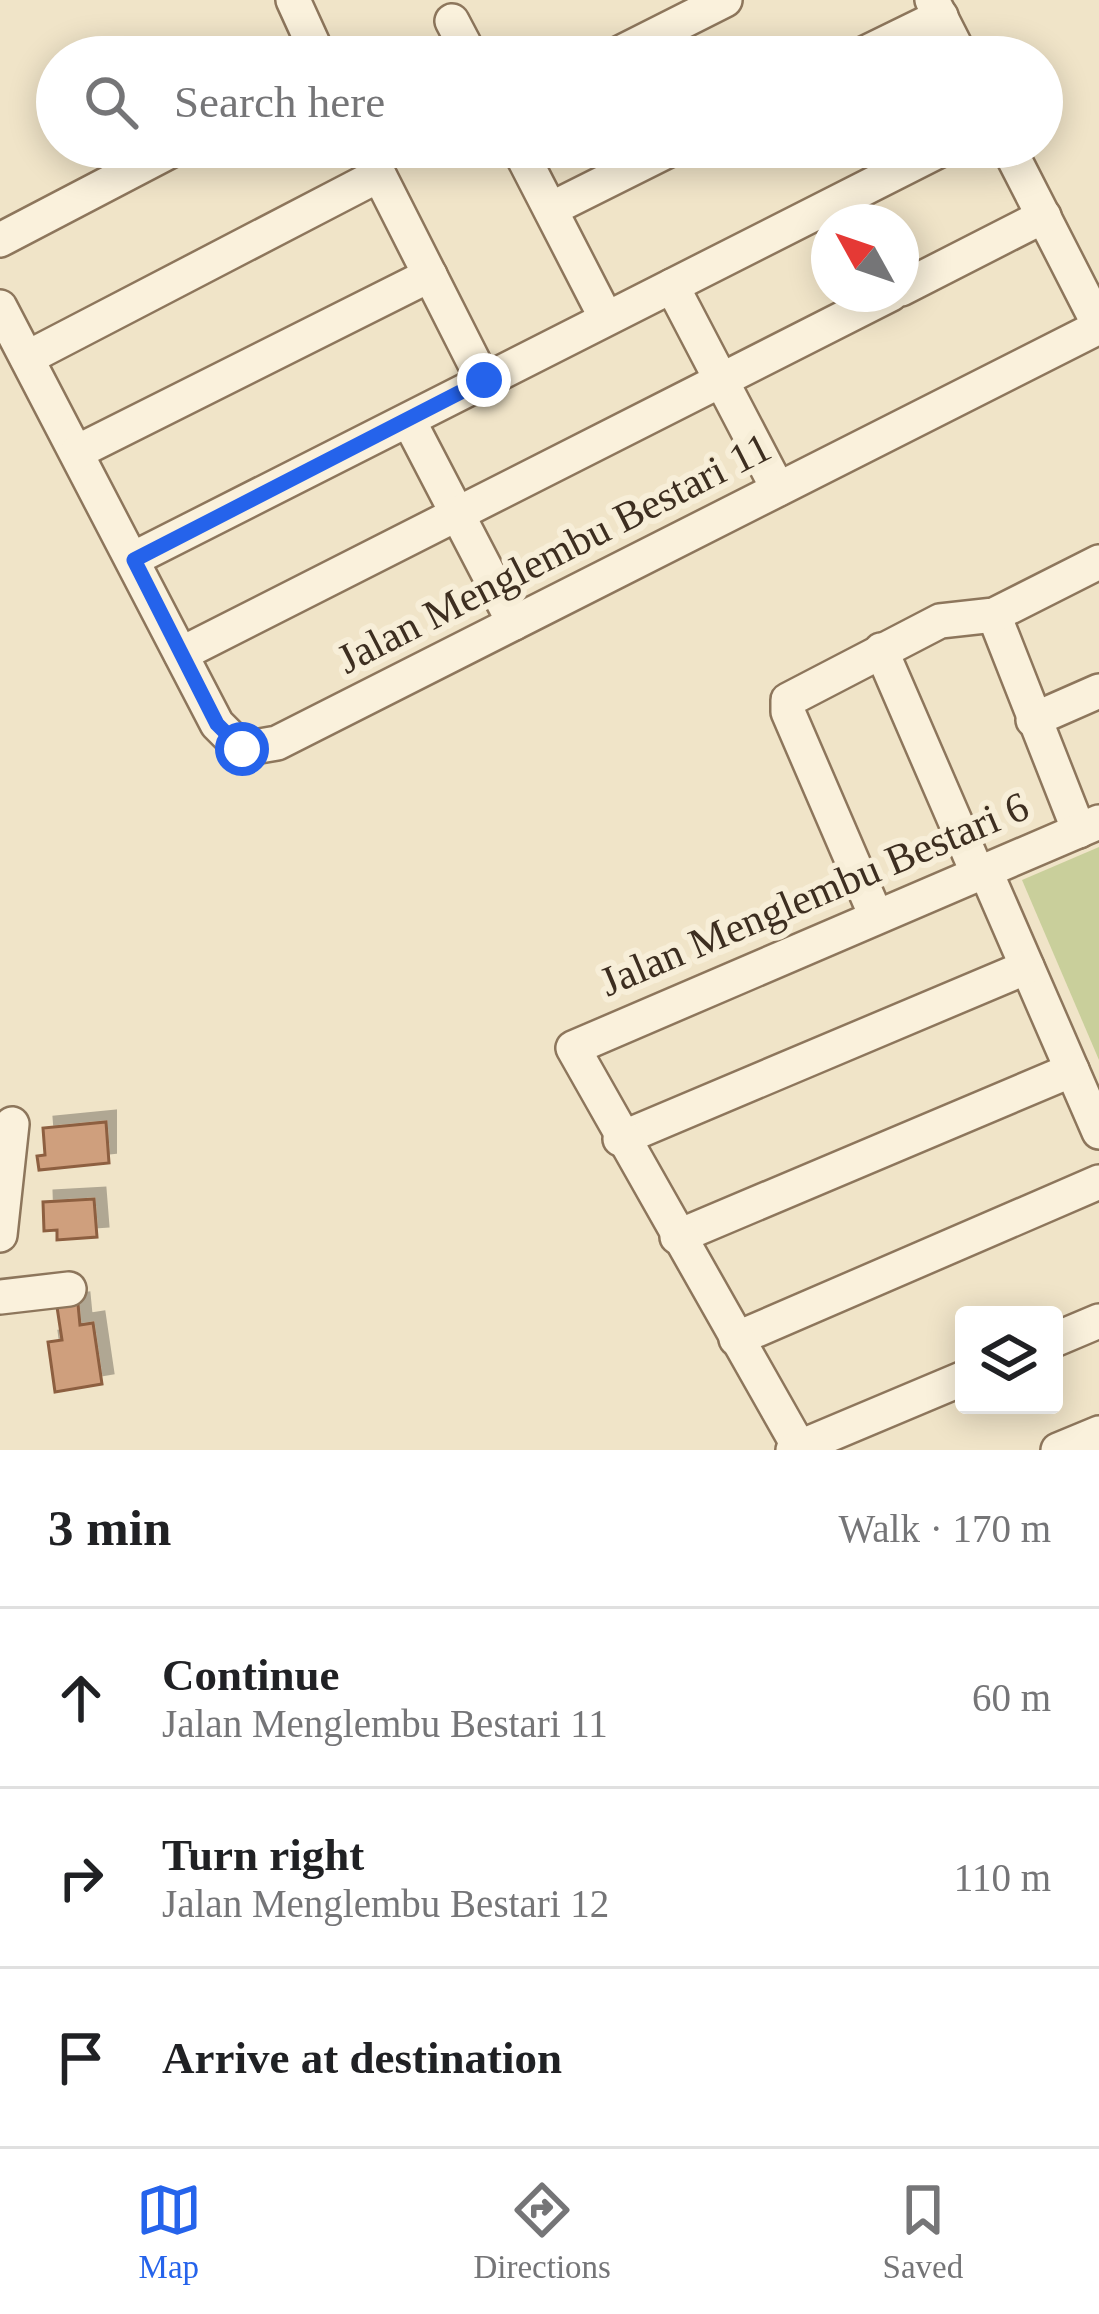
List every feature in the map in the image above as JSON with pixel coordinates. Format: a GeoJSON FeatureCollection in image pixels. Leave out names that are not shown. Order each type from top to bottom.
{"type":"FeatureCollection","features":[{"type":"Feature","properties":{"kind":"street"},"geometry":{"type":"LineString","coordinates":[[293,0],[309,36]]}},
{"type":"Feature","properties":{"kind":"street"},"geometry":{"type":"LineString","coordinates":[[654,36],[725,0]]}},
{"type":"Feature","properties":{"kind":"street"},"geometry":{"type":"LineString","coordinates":[[891,36],[936,8],[951,36]]}},
{"type":"Feature","properties":{"kind":"street"},"geometry":{"type":"LineString","coordinates":[[452,22],[460,36]]}},
{"type":"Feature","properties":{"kind":"street"},"geometry":{"type":"LineString","coordinates":[[0,240],[138,168]]}},
{"type":"Feature","properties":{"kind":"street"},"geometry":{"type":"LineString","coordinates":[[27,358],[360,168]]}},
{"type":"Feature","properties":{"kind":"street"},"geometry":{"type":"LineString","coordinates":[[376,168],[484,380]]}},
{"type":"Feature","properties":{"kind":"street"},"geometry":{"type":"LineString","coordinates":[[529,168],[606,318]]}},
{"type":"Feature","properties":{"kind":"street"},"geometry":{"type":"LineString","coordinates":[[550,208],[632,168]]}},
{"type":"Feature","properties":{"kind":"street"},"geometry":{"type":"LineString","coordinates":[[134,560],[905,168]]}},
{"type":"Feature","properties":{"kind":"street"},"geometry":{"type":"LineString","coordinates":[[1018,168],[1099,326]]}},
{"type":"Feature","properties":{"kind":"street"},"geometry":{"type":"LineString","coordinates":[[919,280],[1044,216]]}},
{"type":"Feature","properties":{"kind":"street"},"geometry":{"type":"LineString","coordinates":[[77,452],[430,275]]}},
{"type":"Feature","properties":{"kind":"street"},"geometry":{"type":"LineString","coordinates":[[672,286],[778,489]]}},
{"type":"Feature","properties":{"kind":"street","name":"Jalan Menglembu Bestari 11"},"geometry":{"type":"LineString","coordinates":[[0,307],[217,724],[242,749],[277,743],[1099,326]]}},
{"type":"Feature","properties":{"kind":"street"},"geometry":{"type":"LineString","coordinates":[[181,654],[855,312]]}},
{"type":"Feature","properties":{"kind":"street"},"geometry":{"type":"LineString","coordinates":[[409,421],[514,623]]}},
{"type":"Feature","properties":{"kind":"street"},"geometry":{"type":"LineString","coordinates":[[876,916],[788,712],[793,693],[940,622],[994,616],[1099,562]]}},
{"type":"Feature","properties":{"kind":"street"},"geometry":{"type":"LineString","coordinates":[[994,616],[1034,720],[1089,826]]}},
{"type":"Feature","properties":{"kind":"street"},"geometry":{"type":"LineString","coordinates":[[881,650],[1099,1132]]}},
{"type":"Feature","properties":{"kind":"street"},"geometry":{"type":"LineString","coordinates":[[1034,720],[1099,691]]}},
{"type":"Feature","properties":{"kind":"street","name":"Jalan Menglembu Bestari 6"},"geometry":{"type":"LineString","coordinates":[[620,1138],[574,1056],[578,1043],[1089,826]]}},
{"type":"Feature","properties":{"kind":"street"},"geometry":{"type":"LineString","coordinates":[[955,1382],[796,1449],[620,1138],[1027,967]]}},
{"type":"Feature","properties":{"kind":"street"},"geometry":{"type":"LineString","coordinates":[[677,1237],[1072,1070]]}},
{"type":"Feature","properties":{"kind":"street"},"geometry":{"type":"LineString","coordinates":[[0,1235],[12,1124]]}},
{"type":"Feature","properties":{"kind":"street"},"geometry":{"type":"LineString","coordinates":[[736,1339],[1099,1182]]}},
{"type":"Feature","properties":{"kind":"street"},"geometry":{"type":"LineString","coordinates":[[0,1298],[69,1289]]}},
{"type":"Feature","properties":{"kind":"street"},"geometry":{"type":"LineString","coordinates":[[1063,1336],[1099,1322]]}},
{"type":"Feature","properties":{"kind":"street"},"geometry":{"type":"LineString","coordinates":[[1058,1450],[1099,1433]]}},
{"type":"Feature","properties":{"kind":"green space"},"geometry":{"type":"Polygon","coordinates":[[[1099,847],[1099,1060],[1022,880],[1099,847]]]}},
{"type":"Feature","properties":{"kind":"building"},"geometry":{"type":"Polygon","coordinates":[[[106,1122],[109,1163],[39,1170],[37,1156],[45,1155],[43,1128],[106,1122]]]}},
{"type":"Feature","properties":{"kind":"building"},"geometry":{"type":"Polygon","coordinates":[[[94,1199],[97,1237],[57,1240],[57,1230],[44,1231],[43,1202],[94,1199]]]}},
{"type":"Feature","properties":{"kind":"building"},"geometry":{"type":"Polygon","coordinates":[[[78,1304],[80,1325],[93,1323],[102,1384],[55,1392],[48,1342],[62,1340],[57,1307],[78,1304]]]}},
{"type":"Feature","properties":{"kind":"route"},"geometry":{"type":"LineString","coordinates":[[242,749],[217,724],[134,560],[484,380]]}}]}
